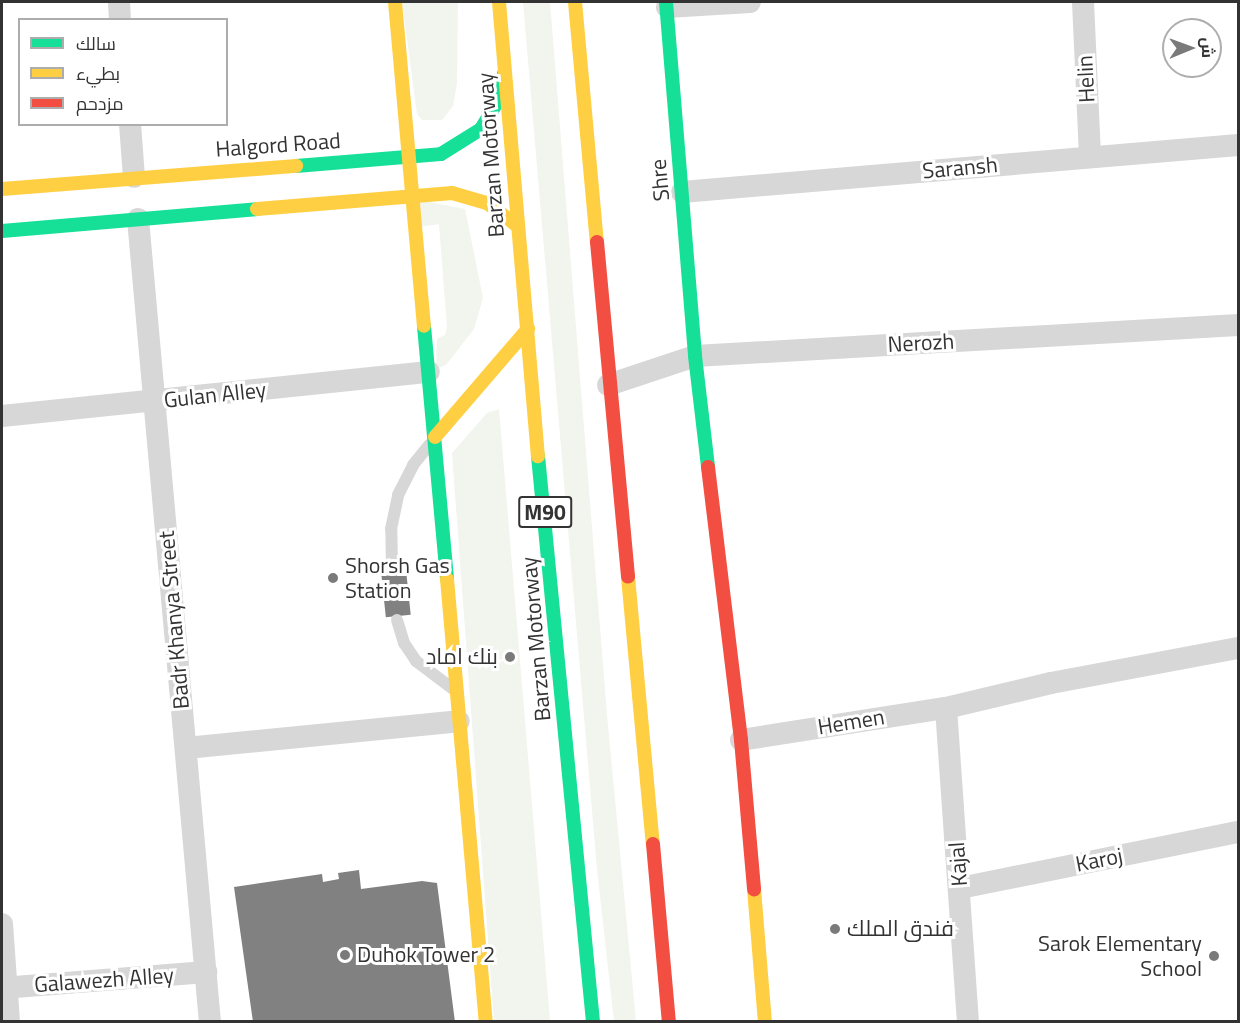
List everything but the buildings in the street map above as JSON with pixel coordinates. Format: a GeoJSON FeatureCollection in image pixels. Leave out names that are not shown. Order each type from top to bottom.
{"type":"FeatureCollection","features":[{"type":"Feature","properties":{"kind":"main road"},"geometry":{"type":"LineString","coordinates":[[395,2],[486,1022]]}},
{"type":"Feature","properties":{"kind":"main road","name":"Barzan Motorway"},"geometry":{"type":"LineString","coordinates":[[499,2],[516,225],[528,329],[593,1022]]}},
{"type":"Feature","properties":{"kind":"main road"},"geometry":{"type":"LineString","coordinates":[[574,2],[669,1022]]}},
{"type":"Feature","properties":{"kind":"main road","name":"Shre"},"geometry":{"type":"LineString","coordinates":[[667,4],[695,356],[741,740]]}},
{"type":"Feature","properties":{"kind":"main road","name":"Halgord Road"},"geometry":{"type":"LineString","coordinates":[[2,231],[136,201],[410,156],[441,154],[481,129],[499,99],[505,66]]}},
{"type":"Feature","properties":{"kind":"main road","name":"Halgord Road"},"geometry":{"type":"LineString","coordinates":[[2,189],[136,201],[413,195],[470,197],[487,203],[516,225]]}},
{"type":"Feature","properties":{"kind":"main road"},"geometry":{"type":"LineString","coordinates":[[435,437],[528,329]]}},
{"type":"Feature","properties":{"kind":"main road"},"geometry":{"type":"LineString","coordinates":[[741,740],[765,1022]]}},
{"type":"Feature","properties":{"kind":"street"},"geometry":{"type":"LineString","coordinates":[[118,2],[120,18]]}},
{"type":"Feature","properties":{"kind":"street"},"geometry":{"type":"LineString","coordinates":[[667,4],[750,2]]}},
{"type":"Feature","properties":{"kind":"street","name":"Helin"},"geometry":{"type":"LineString","coordinates":[[1083,2],[1090,158]]}},
{"type":"Feature","properties":{"kind":"street","name":"Badr Khanya Street"},"geometry":{"type":"LineString","coordinates":[[129,126],[210,1022]]}},
{"type":"Feature","properties":{"kind":"street","name":"Saransh"},"geometry":{"type":"LineString","coordinates":[[682,192],[1239,145]]}},
{"type":"Feature","properties":{"kind":"street","name":"Nerozh"},"geometry":{"type":"LineString","coordinates":[[609,385],[695,356],[1239,325]]}},
{"type":"Feature","properties":{"kind":"street","name":"Gulan Alley"},"geometry":{"type":"LineString","coordinates":[[2,416],[429,372]]}},
{"type":"Feature","properties":{"kind":"street","name":"Hemen"},"geometry":{"type":"LineString","coordinates":[[741,740],[946,708],[1051,682],[1239,648]]}},
{"type":"Feature","properties":{"kind":"street","name":"Kajal"},"geometry":{"type":"LineString","coordinates":[[946,708],[968,1022]]}},
{"type":"Feature","properties":{"kind":"street"},"geometry":{"type":"LineString","coordinates":[[186,748],[459,721]]}},
{"type":"Feature","properties":{"kind":"street","name":"Karoj"},"geometry":{"type":"LineString","coordinates":[[960,888],[1239,832]]}},
{"type":"Feature","properties":{"kind":"street"},"geometry":{"type":"LineString","coordinates":[[2,924],[4,988],[9,1022]]}},
{"type":"Feature","properties":{"kind":"street","name":"Galawezh Alley"},"geometry":{"type":"LineString","coordinates":[[4,988],[206,972]]}},
{"type":"Feature","properties":{"kind":"lane"},"geometry":{"type":"LineString","coordinates":[[392,568],[391,529],[398,495],[413,465],[435,437]]}},
{"type":"Feature","properties":{"kind":"lane"},"geometry":{"type":"LineString","coordinates":[[397,620],[404,643],[416,661],[456,691]]}},
{"type":"Feature","properties":{"kind":"shaded area"},"geometry":{"type":"Polygon","coordinates":[[[402,2],[458,2],[457,83],[453,106],[442,120],[422,120],[417,114],[402,2]]]}},
{"type":"Feature","properties":{"kind":"shaded area"},"geometry":{"type":"Polygon","coordinates":[[[523,2],[550,2],[607,715],[636,1021],[614,1021],[597,869],[523,2]]]}},
{"type":"Feature","properties":{"kind":"shaded area"},"geometry":{"type":"Polygon","coordinates":[[[420,200],[465,209],[483,298],[474,329],[446,365],[436,369],[437,339],[445,335],[447,327],[439,224],[419,227],[420,200]]]}},
{"type":"Feature","properties":{"kind":"shaded area"},"geometry":{"type":"Polygon","coordinates":[[[499,409],[550,1021],[494,1021],[452,453],[487,413],[499,409]]]}},
{"type":"Feature","properties":{"kind":"traffic: fast"},"geometry":{"type":"LineString","coordinates":[[666,2],[695,356],[708,467]]}},
{"type":"Feature","properties":{"kind":"traffic: fast"},"geometry":{"type":"LineString","coordinates":[[296,166],[441,154],[481,129],[499,99],[504,73]]}},
{"type":"Feature","properties":{"kind":"traffic: fast"},"geometry":{"type":"LineString","coordinates":[[2,231],[257,209]]}},
{"type":"Feature","properties":{"kind":"traffic: fast"},"geometry":{"type":"LineString","coordinates":[[424,326],[447,579]]}},
{"type":"Feature","properties":{"kind":"traffic: fast"},"geometry":{"type":"LineString","coordinates":[[538,456],[593,1022]]}},
{"type":"Feature","properties":{"kind":"traffic: slow"},"geometry":{"type":"LineString","coordinates":[[395,2],[424,326]]}},
{"type":"Feature","properties":{"kind":"traffic: slow"},"geometry":{"type":"LineString","coordinates":[[499,2],[538,456]]}},
{"type":"Feature","properties":{"kind":"traffic: slow"},"geometry":{"type":"LineString","coordinates":[[575,2],[597,242]]}},
{"type":"Feature","properties":{"kind":"traffic: slow"},"geometry":{"type":"LineString","coordinates":[[2,189],[296,166]]}},
{"type":"Feature","properties":{"kind":"traffic: slow"},"geometry":{"type":"LineString","coordinates":[[257,209],[452,193],[487,203],[516,225]]}},
{"type":"Feature","properties":{"kind":"traffic: slow"},"geometry":{"type":"LineString","coordinates":[[435,437],[528,329]]}},
{"type":"Feature","properties":{"kind":"traffic: slow"},"geometry":{"type":"LineString","coordinates":[[628,577],[653,844]]}},
{"type":"Feature","properties":{"kind":"traffic: slow"},"geometry":{"type":"LineString","coordinates":[[447,579],[486,1022]]}},
{"type":"Feature","properties":{"kind":"traffic: slow"},"geometry":{"type":"LineString","coordinates":[[754,889],[765,1022]]}},
{"type":"Feature","properties":{"kind":"traffic: jam"},"geometry":{"type":"LineString","coordinates":[[597,242],[628,577]]}},
{"type":"Feature","properties":{"kind":"traffic: jam"},"geometry":{"type":"LineString","coordinates":[[708,467],[741,740],[754,889]]}},
{"type":"Feature","properties":{"kind":"traffic: jam"},"geometry":{"type":"LineString","coordinates":[[653,844],[669,1022]]}},
{"type":"Feature","properties":{"kind":"place","name":"Shorsh Gas Station"},"geometry":{"type":"Point","coordinates":[333,578]}},
{"type":"Feature","properties":{"kind":"place","name":"بنك اماد"},"geometry":{"type":"Point","coordinates":[510,657]}},
{"type":"Feature","properties":{"kind":"place","name":"فندق الملك"},"geometry":{"type":"Point","coordinates":[835,929]}},
{"type":"Feature","properties":{"kind":"place","name":"Duhok Tower 2"},"geometry":{"type":"Point","coordinates":[345,955]}},
{"type":"Feature","properties":{"kind":"place","name":"Sarok Elementary School"},"geometry":{"type":"Point","coordinates":[1214,956]}}]}
